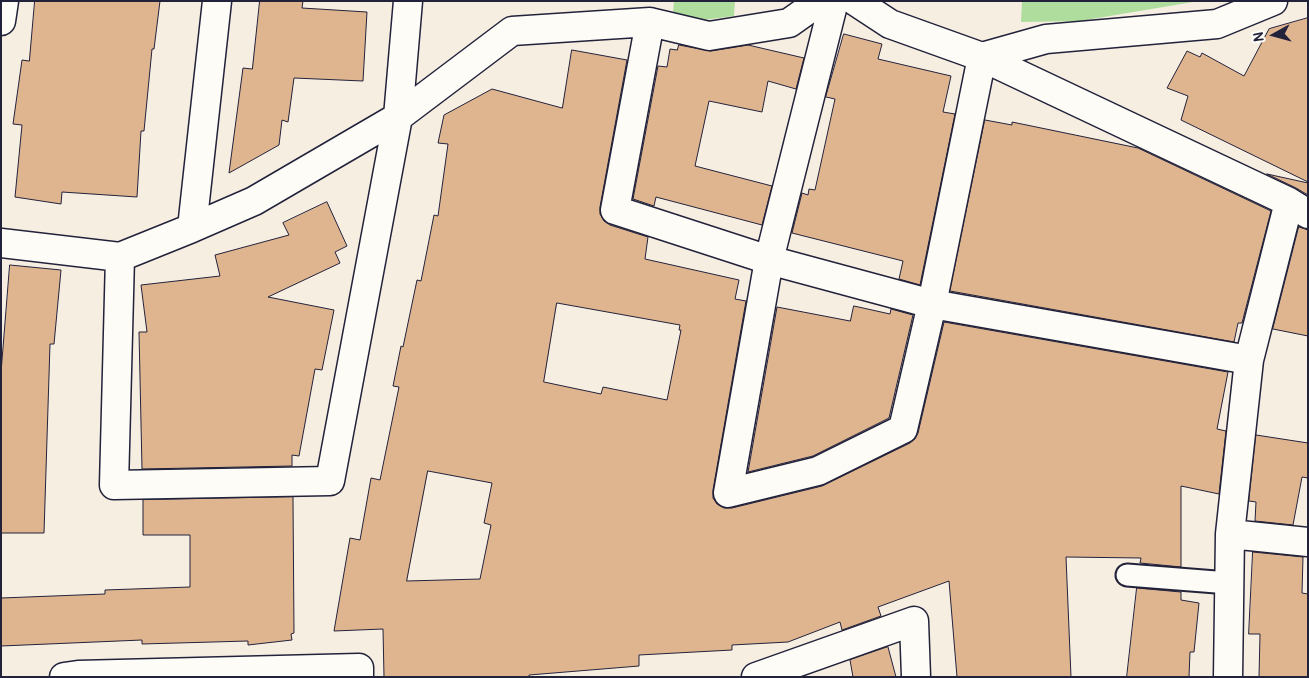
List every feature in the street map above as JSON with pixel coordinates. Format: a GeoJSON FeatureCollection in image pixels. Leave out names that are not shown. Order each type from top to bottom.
{"type":"FeatureCollection","features":[{"type":"Feature","properties":{"kind":"street"},"geometry":{"type":"LineString","coordinates":[[1,22],[4,1]]}},
{"type":"Feature","properties":{"kind":"street"},"geometry":{"type":"LineString","coordinates":[[192,228],[218,1]]}},
{"type":"Feature","properties":{"kind":"street"},"geometry":{"type":"LineString","coordinates":[[120,257],[114,485],[330,482],[398,117],[408,1]]}},
{"type":"Feature","properties":{"kind":"street"},"geometry":{"type":"LineString","coordinates":[[1,243],[120,257],[192,228],[254,201],[398,117],[512,30],[650,22],[709,36],[789,23],[820,1]]}},
{"type":"Feature","properties":{"kind":"street"},"geometry":{"type":"LineString","coordinates":[[834,1],[769,260],[728,493],[818,471],[903,429],[932,304],[982,57]]}},
{"type":"Feature","properties":{"kind":"street"},"geometry":{"type":"LineString","coordinates":[[855,1],[890,24],[982,57],[1298,208],[1249,360],[1230,534],[1228,677]]}},
{"type":"Feature","properties":{"kind":"street"},"geometry":{"type":"LineString","coordinates":[[982,57],[1046,40],[1217,24],[1274,1]]}},
{"type":"Feature","properties":{"kind":"street"},"geometry":{"type":"LineString","coordinates":[[650,22],[615,210],[769,260],[932,304],[1249,360]]}},
{"type":"Feature","properties":{"kind":"street"},"geometry":{"type":"LineString","coordinates":[[1230,534],[1308,542]]}},
{"type":"Feature","properties":{"kind":"street"},"geometry":{"type":"LineString","coordinates":[[756,677],[914,621],[916,677]]}},
{"type":"Feature","properties":{"kind":"street"},"geometry":{"type":"LineString","coordinates":[[64,677],[78,675],[359,668],[359,677]]}},
{"type":"Feature","properties":{"kind":"lane"},"geometry":{"type":"LineString","coordinates":[[1127,575],[1229,583]]}},
{"type":"Feature","properties":{"kind":"green space"},"geometry":{"type":"Polygon","coordinates":[[[674,1],[735,1],[734,16],[703,20],[673,12],[674,1]]]}},
{"type":"Feature","properties":{"kind":"green space"},"geometry":{"type":"Polygon","coordinates":[[[1022,1],[1199,1],[1080,21],[1021,22],[1022,1]]]}},
{"type":"Feature","properties":{"kind":"building"},"geometry":{"type":"Polygon","coordinates":[[[35,1],[160,1],[154,49],[152,49],[144,131],[141,131],[137,197],[62,192],[61,204],[15,197],[22,125],[13,124],[22,60],[29,61],[35,1]]]}},
{"type":"Feature","properties":{"kind":"building"},"geometry":{"type":"Polygon","coordinates":[[[260,1],[303,1],[302,8],[367,12],[363,81],[294,78],[288,122],[282,120],[279,145],[229,173],[243,68],[252,69],[260,1]]]}},
{"type":"Feature","properties":{"kind":"building"},"geometry":{"type":"Polygon","coordinates":[[[1308,18],[1308,182],[1181,120],[1188,96],[1167,88],[1187,51],[1200,57],[1202,53],[1244,76],[1269,29],[1308,18]]]}},
{"type":"Feature","properties":{"kind":"building"},"geometry":{"type":"Polygon","coordinates":[[[844,34],[882,44],[878,59],[951,76],[943,112],[955,114],[920,285],[899,279],[903,261],[792,233],[802,193],[808,195],[809,189],[815,190],[835,99],[826,97],[844,34]]]}},
{"type":"Feature","properties":{"kind":"building"},"geometry":{"type":"Polygon","coordinates":[[[679,45],[711,51],[748,45],[804,58],[796,89],[768,81],[762,112],[709,101],[695,166],[772,186],[762,225],[656,197],[654,206],[633,199],[658,66],[667,67],[670,49],[677,50],[679,45]]]}},
{"type":"Feature","properties":{"kind":"building"},"geometry":{"type":"Polygon","coordinates":[[[572,50],[627,60],[600,214],[604,221],[610,225],[648,237],[645,259],[739,280],[735,299],[746,301],[713,490],[713,498],[717,504],[724,508],[732,508],[822,486],[915,439],[944,322],[1228,372],[1217,429],[1226,431],[1219,494],[1181,486],[1181,567],[1140,563],[1141,558],[1066,557],[1071,677],[957,677],[949,581],[878,607],[881,616],[842,630],[840,622],[788,642],[732,645],[732,650],[639,655],[639,666],[529,675],[529,677],[384,677],[383,629],[334,631],[350,538],[360,540],[371,478],[380,480],[399,387],[393,386],[401,346],[403,347],[417,280],[421,281],[434,215],[438,216],[448,144],[438,143],[444,115],[492,89],[562,108],[572,50]],[[557,303],[544,382],[601,394],[603,387],[667,400],[681,330],[679,330],[680,325],[557,303]],[[428,471],[407,581],[480,579],[491,525],[484,523],[492,483],[428,471]]]}},
{"type":"Feature","properties":{"kind":"building"},"geometry":{"type":"Polygon","coordinates":[[[985,120],[1012,125],[1012,122],[1138,148],[1271,211],[1242,323],[1238,323],[1234,342],[950,291],[985,120]]]}},
{"type":"Feature","properties":{"kind":"building"},"geometry":{"type":"Polygon","coordinates":[[[1267,174],[1308,183],[1308,195],[1296,188],[1267,174]]]}},
{"type":"Feature","properties":{"kind":"building"},"geometry":{"type":"Polygon","coordinates":[[[327,202],[347,246],[335,252],[340,263],[268,297],[334,310],[322,370],[315,369],[299,456],[292,455],[292,466],[142,469],[139,332],[147,332],[141,285],[220,276],[215,255],[289,235],[283,223],[327,202]]]}},
{"type":"Feature","properties":{"kind":"building"},"geometry":{"type":"Polygon","coordinates":[[[1299,227],[1308,230],[1308,336],[1273,329],[1299,227]]]}},
{"type":"Feature","properties":{"kind":"building"},"geometry":{"type":"Polygon","coordinates":[[[10,265],[61,270],[54,344],[50,344],[44,533],[1,533],[1,373],[10,265]]]}},
{"type":"Feature","properties":{"kind":"building"},"geometry":{"type":"Polygon","coordinates":[[[854,306],[890,314],[891,309],[913,315],[889,418],[813,456],[748,472],[777,307],[850,321],[854,306]]]}},
{"type":"Feature","properties":{"kind":"building"},"geometry":{"type":"Polygon","coordinates":[[[1256,435],[1308,443],[1308,478],[1302,477],[1293,525],[1255,521],[1256,502],[1249,501],[1256,435]]]}},
{"type":"Feature","properties":{"kind":"building"},"geometry":{"type":"Polygon","coordinates":[[[293,497],[294,633],[291,634],[292,640],[248,645],[248,641],[142,644],[142,640],[1,646],[1,598],[105,594],[105,590],[190,587],[190,535],[143,535],[143,500],[293,497]]]}},
{"type":"Feature","properties":{"kind":"building"},"geometry":{"type":"Polygon","coordinates":[[[1253,552],[1303,557],[1302,593],[1308,594],[1308,677],[1259,677],[1260,634],[1249,634],[1253,552]]]}},
{"type":"Feature","properties":{"kind":"building"},"geometry":{"type":"Polygon","coordinates":[[[1137,588],[1181,592],[1181,600],[1199,603],[1194,652],[1190,652],[1189,677],[1127,677],[1137,588]]]}},
{"type":"Feature","properties":{"kind":"building"},"geometry":{"type":"Polygon","coordinates":[[[888,647],[896,677],[853,677],[850,660],[888,647]]]}}]}
